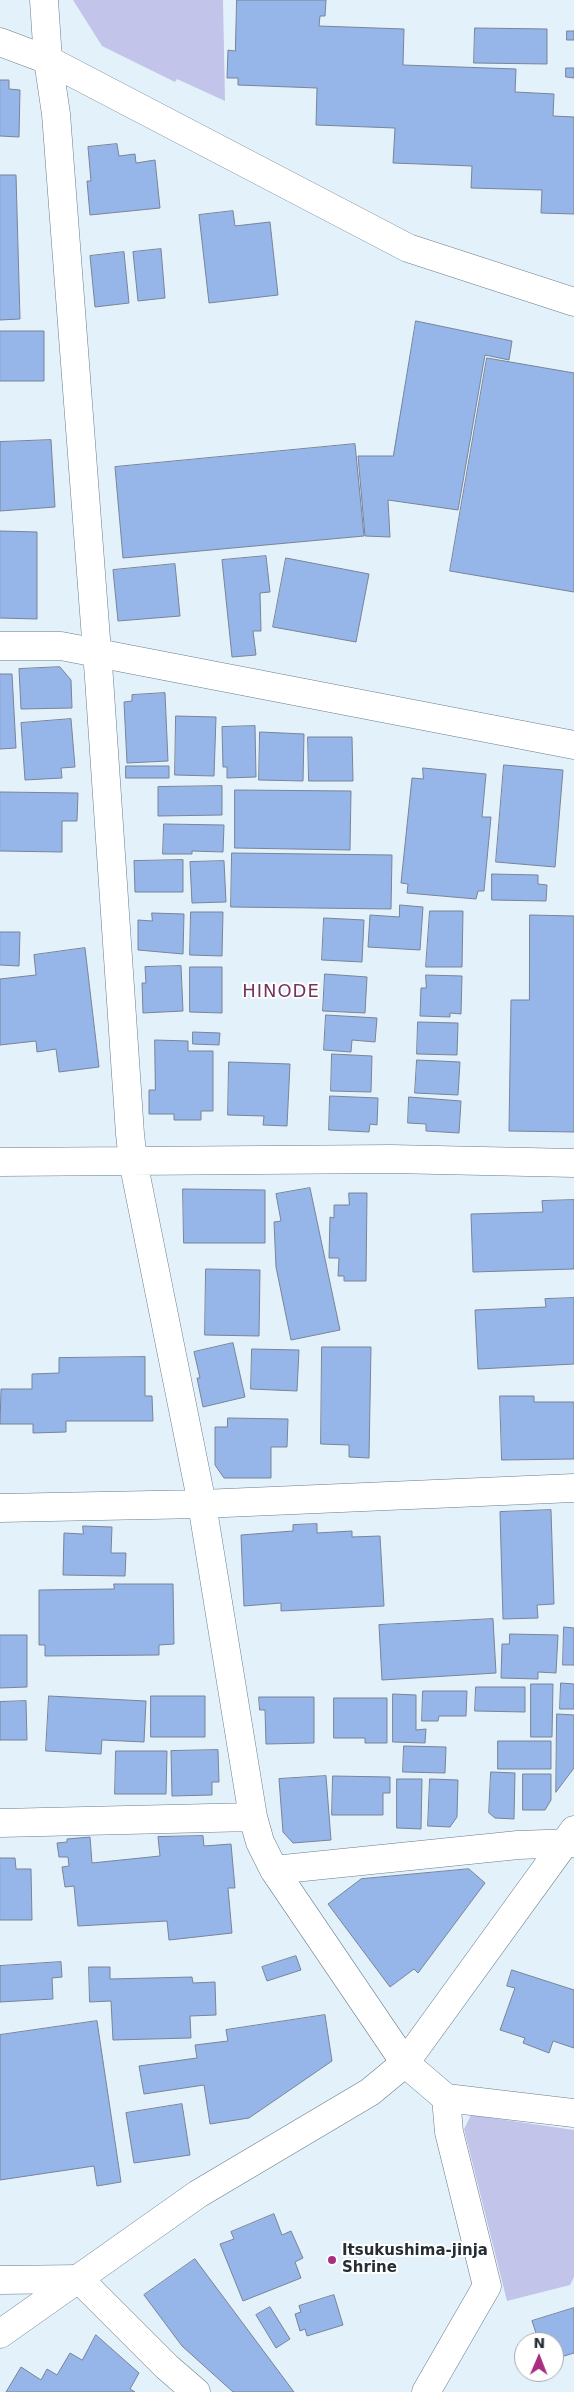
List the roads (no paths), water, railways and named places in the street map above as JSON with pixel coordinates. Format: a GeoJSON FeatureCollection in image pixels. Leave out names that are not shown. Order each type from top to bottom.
{"type":"FeatureCollection","features":[{"type":"Feature","properties":{"kind":"street"},"geometry":{"type":"LineString","coordinates":[[44,0],[48,60],[56,114],[127,1101],[133,1160],[202,1504],[254,1817],[260,1842],[274,1870],[405,2063],[446,2098],[574,2113]]}},
{"type":"Feature","properties":{"kind":"street"},"geometry":{"type":"LineString","coordinates":[[0,42],[48,60],[408,248],[574,302]]}},
{"type":"Feature","properties":{"kind":"street"},"geometry":{"type":"LineString","coordinates":[[0,646],[61,646],[96,652],[574,745]]}},
{"type":"Feature","properties":{"kind":"street"},"geometry":{"type":"LineString","coordinates":[[0,1162],[391,1159],[574,1163]]}},
{"type":"Feature","properties":{"kind":"street"},"geometry":{"type":"LineString","coordinates":[[0,1508],[202,1504],[574,1488]]}},
{"type":"Feature","properties":{"kind":"street"},"geometry":{"type":"LineString","coordinates":[[0,1823],[254,1817]]}},
{"type":"Feature","properties":{"kind":"street"},"geometry":{"type":"LineString","coordinates":[[274,1870],[571,1839]]}},
{"type":"Feature","properties":{"kind":"street"},"geometry":{"type":"LineString","coordinates":[[0,2334],[198,2194],[370,2092],[405,2063],[571,1839]]}},
{"type":"Feature","properties":{"kind":"street"},"geometry":{"type":"LineString","coordinates":[[426,2392],[487,2286],[449,2132],[446,2098]]}},
{"type":"Feature","properties":{"kind":"street"},"geometry":{"type":"LineString","coordinates":[[0,2280],[79,2279],[167,2367],[196,2392]]}},
{"type":"Feature","properties":{"kind":"place","name":"Itsukushima-jinja Shrine"},"geometry":{"type":"Point","coordinates":[332,2260]}},
{"type":"Feature","properties":{"kind":"district","name":"HINODE"},"geometry":{"type":"Point","coordinates":[281,992]}}]}
